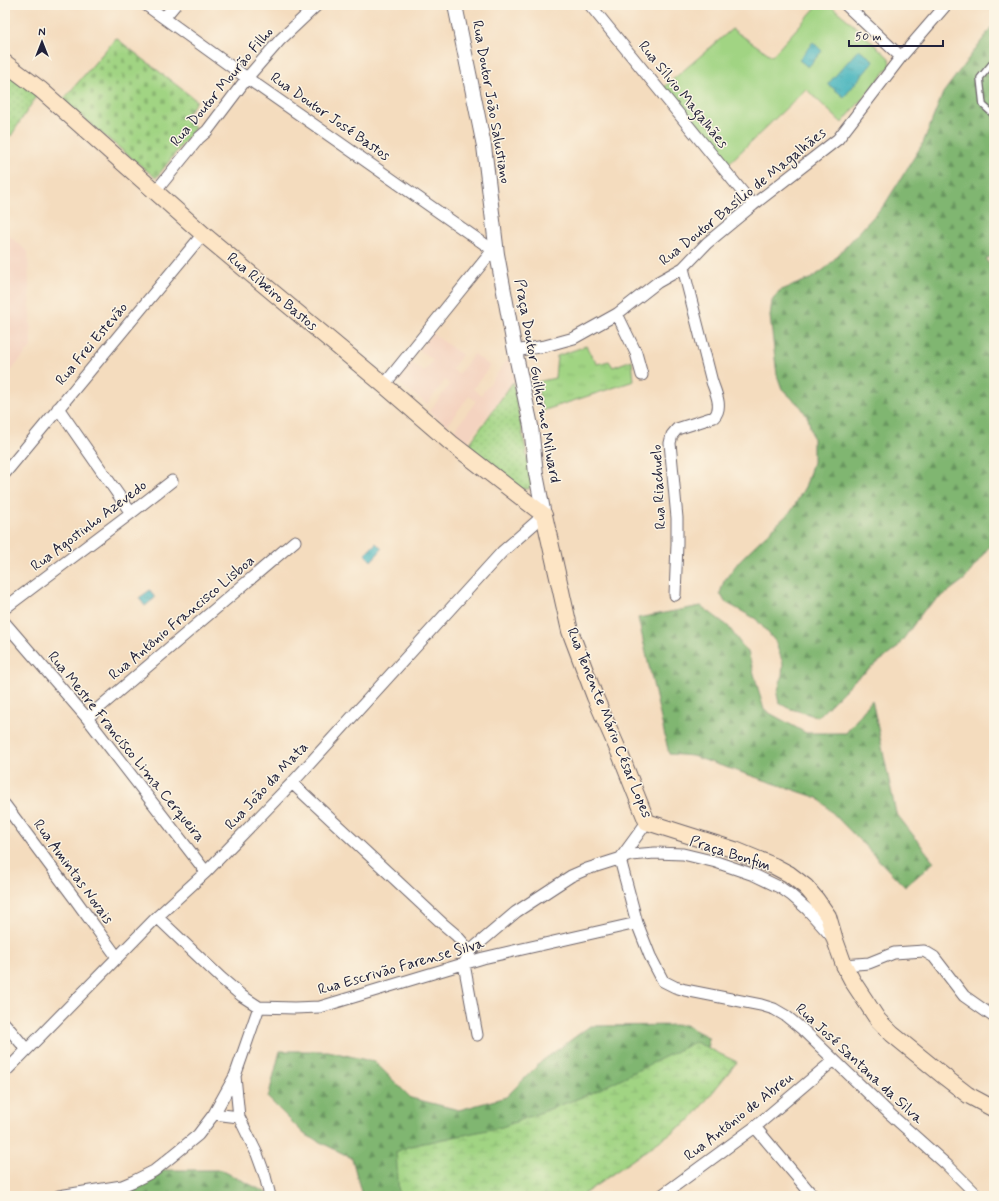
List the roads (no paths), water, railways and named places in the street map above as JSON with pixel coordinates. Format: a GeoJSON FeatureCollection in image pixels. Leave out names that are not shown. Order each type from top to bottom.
{"type":"FeatureCollection","features":[{"type":"Feature","properties":{"kind":"main road","name":"Rua Ribeiro Bastos"},"geometry":{"type":"LineString","coordinates":[[5,62],[41,90],[203,234],[451,443],[544,515]]}},
{"type":"Feature","properties":{"kind":"main road","name":"Rua Tenente Mário César Lopes"},"geometry":{"type":"LineString","coordinates":[[544,515],[570,631],[595,697],[647,822],[734,850],[774,866],[789,874],[806,887],[828,916],[844,964],[853,982],[878,1020],[968,1095],[994,1109]]}},
{"type":"Feature","properties":{"kind":"street","name":"Rua Doutor José Bastos"},"geometry":{"type":"LineString","coordinates":[[146,5],[495,252]]}},
{"type":"Feature","properties":{"kind":"street"},"geometry":{"type":"LineString","coordinates":[[164,18],[175,5]]}},
{"type":"Feature","properties":{"kind":"street","name":"Rua Doutor Mourão Filho"},"geometry":{"type":"LineString","coordinates":[[155,192],[199,138],[207,131],[280,40],[317,5]]}},
{"type":"Feature","properties":{"kind":"street","name":"Rua Doutor João Salustiano"},"geometry":{"type":"LineString","coordinates":[[455,5],[484,146],[495,252]]}},
{"type":"Feature","properties":{"kind":"street","name":"Rua Sílvio Magalhães"},"geometry":{"type":"LineString","coordinates":[[590,5],[753,205]]}},
{"type":"Feature","properties":{"kind":"street"},"geometry":{"type":"LineString","coordinates":[[846,5],[901,57]]}},
{"type":"Feature","properties":{"kind":"street","name":"Rua Doutor Basílio de Magalhães"},"geometry":{"type":"LineString","coordinates":[[515,351],[545,346],[574,338],[617,314],[658,282],[683,268],[707,242],[838,139],[901,57],[946,5]]}},
{"type":"Feature","properties":{"kind":"street","name":"Rua Frei Estevão"},"geometry":{"type":"LineString","coordinates":[[5,473],[203,234]]}},
{"type":"Feature","properties":{"kind":"street"},"geometry":{"type":"LineString","coordinates":[[384,386],[495,252]]}},
{"type":"Feature","properties":{"kind":"street","name":"Praça Doutor Guilherme Milward"},"geometry":{"type":"LineString","coordinates":[[495,252],[531,426],[536,474],[544,515]]}},
{"type":"Feature","properties":{"kind":"street","name":"Rua Riachuelo"},"geometry":{"type":"LineString","coordinates":[[675,595],[677,544],[670,443],[672,436],[677,429],[714,417],[719,409],[683,268]]}},
{"type":"Feature","properties":{"kind":"street"},"geometry":{"type":"LineString","coordinates":[[617,314],[636,353],[642,375]]}},
{"type":"Feature","properties":{"kind":"street"},"geometry":{"type":"LineString","coordinates":[[58,408],[131,513]]}},
{"type":"Feature","properties":{"kind":"street","name":"Rua Agostinho Azevedo"},"geometry":{"type":"LineString","coordinates":[[5,608],[172,481]]}},
{"type":"Feature","properties":{"kind":"street","name":"Rua João da Mata"},"geometry":{"type":"LineString","coordinates":[[5,1072],[157,917],[206,872],[292,783],[502,552],[544,515]]}},
{"type":"Feature","properties":{"kind":"street","name":"Rua Antônio Francisco Lisboa"},"geometry":{"type":"LineString","coordinates":[[87,718],[295,541]]}},
{"type":"Feature","properties":{"kind":"street","name":"Rua Mestre Francisco Lima Cerqueira"},"geometry":{"type":"LineString","coordinates":[[5,623],[87,718],[206,872]]}},
{"type":"Feature","properties":{"kind":"street"},"geometry":{"type":"LineString","coordinates":[[292,783],[456,935],[470,951]]}},
{"type":"Feature","properties":{"kind":"street","name":"Rua Amintas Novais"},"geometry":{"type":"LineString","coordinates":[[5,805],[117,958]]}},
{"type":"Feature","properties":{"kind":"street"},"geometry":{"type":"LineString","coordinates":[[620,859],[647,822]]}},
{"type":"Feature","properties":{"kind":"street","name":"Praça Bonfim"},"geometry":{"type":"LineString","coordinates":[[464,964],[470,951],[516,912],[571,876],[587,869],[631,855],[655,853],[683,854],[716,862],[754,875],[781,888],[800,902],[835,940]]}},
{"type":"Feature","properties":{"kind":"street","name":"Rua José Santana da Silva"},"geometry":{"type":"LineString","coordinates":[[620,859],[637,923],[650,956],[663,981],[685,990],[761,1005],[774,1009],[786,1016],[890,1114],[947,1165],[978,1196]]}},
{"type":"Feature","properties":{"kind":"street"},"geometry":{"type":"LineString","coordinates":[[59,1196],[122,1186],[154,1171],[198,1135],[214,1114],[235,1076],[259,1007],[242,996],[221,978],[157,917]]}},
{"type":"Feature","properties":{"kind":"street","name":"Rua Escrivão Farense Silva"},"geometry":{"type":"LineString","coordinates":[[259,1007],[320,1007],[483,958],[637,923]]}},
{"type":"Feature","properties":{"kind":"street"},"geometry":{"type":"LineString","coordinates":[[844,964],[869,963],[894,953],[924,951],[934,957],[964,996],[994,1017]]}},
{"type":"Feature","properties":{"kind":"street"},"geometry":{"type":"LineString","coordinates":[[464,964],[477,1035]]}},
{"type":"Feature","properties":{"kind":"street"},"geometry":{"type":"LineString","coordinates":[[5,1024],[26,1049]]}},
{"type":"Feature","properties":{"kind":"street","name":"Rua Antônio de Abreu"},"geometry":{"type":"LineString","coordinates":[[661,1196],[755,1127],[834,1060]]}},
{"type":"Feature","properties":{"kind":"street"},"geometry":{"type":"LineString","coordinates":[[235,1076],[239,1117],[257,1154],[270,1196]]}},
{"type":"Feature","properties":{"kind":"street"},"geometry":{"type":"LineString","coordinates":[[214,1114],[239,1117]]}},
{"type":"Feature","properties":{"kind":"street"},"geometry":{"type":"LineString","coordinates":[[755,1127],[813,1196]]}},
{"type":"Feature","properties":{"kind":"lane"},"geometry":{"type":"LineString","coordinates":[[994,61],[980,78],[983,105],[994,115]]}},
{"type":"Feature","properties":{"kind":"water"},"geometry":{"type":"Polygon","coordinates":[[[813,42],[822,51],[808,67],[799,60],[813,42]]]}},
{"type":"Feature","properties":{"kind":"water"},"geometry":{"type":"Polygon","coordinates":[[[859,49],[874,61],[844,97],[828,84],[859,49]]]}},
{"type":"Feature","properties":{"kind":"water"},"geometry":{"type":"Polygon","coordinates":[[[376,543],[382,549],[371,561],[365,554],[376,543]]]}},
{"type":"Feature","properties":{"kind":"water"},"geometry":{"type":"Polygon","coordinates":[[[150,590],[155,598],[145,606],[139,598],[150,590]]]}}]}
